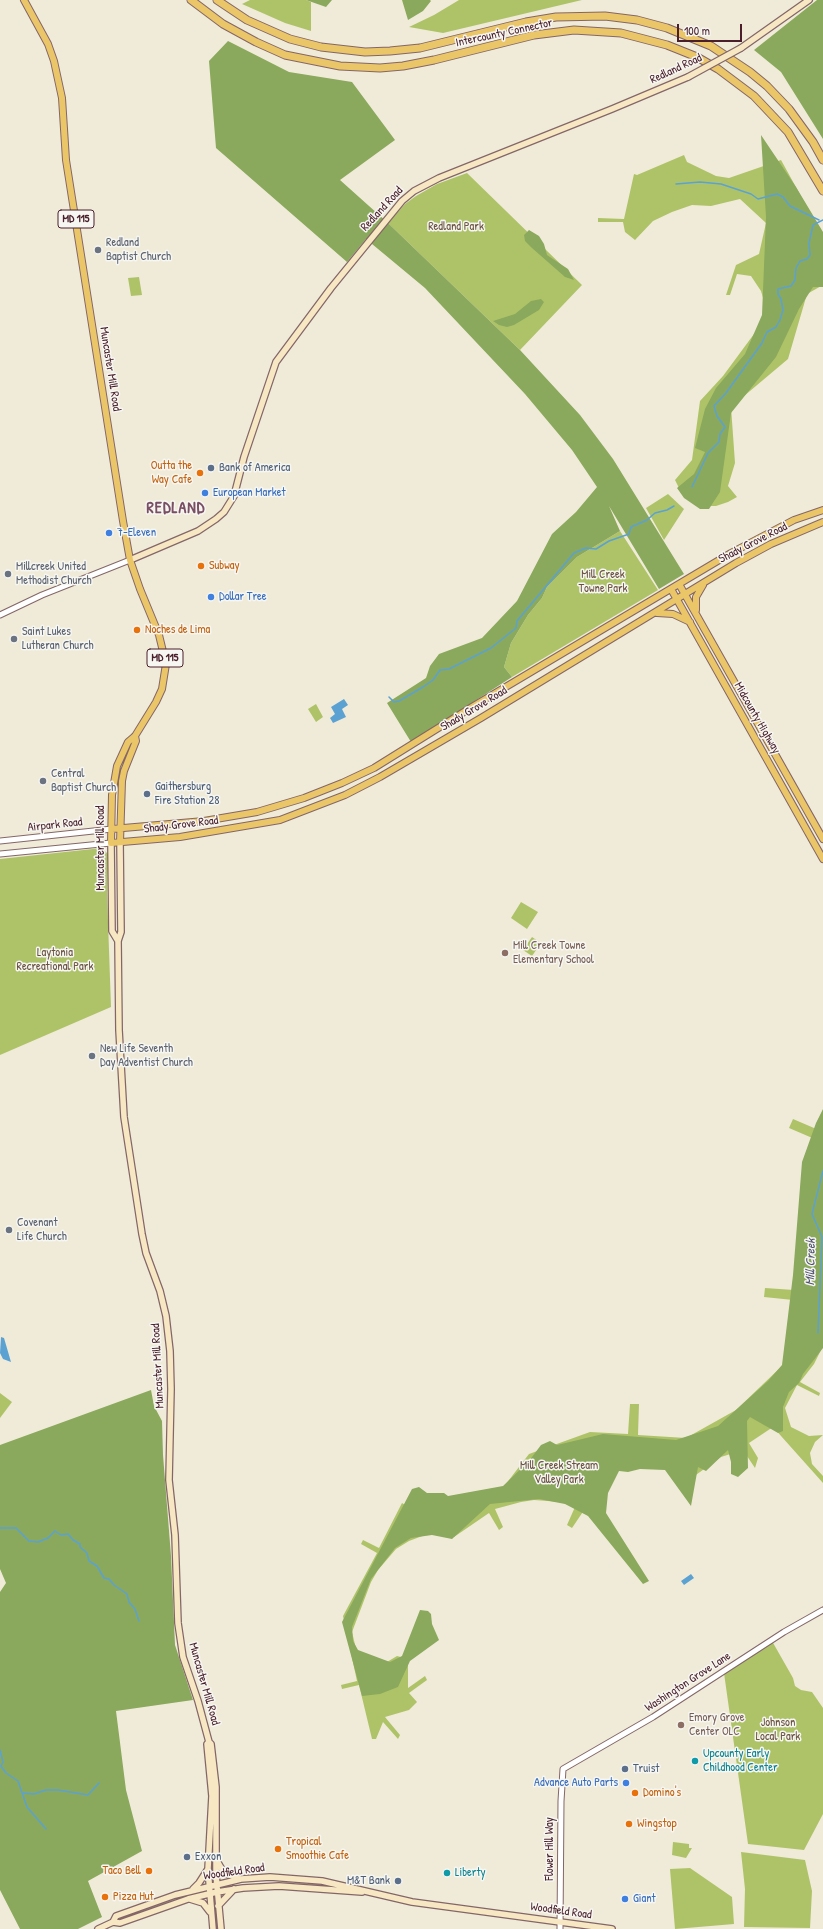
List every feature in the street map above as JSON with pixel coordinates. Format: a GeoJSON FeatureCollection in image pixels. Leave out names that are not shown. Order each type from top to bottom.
{"type":"FeatureCollection","features":[{"type":"Feature","properties":{"kind":"highway","name":"Intercounty Connector"},"geometry":{"type":"LineString","coordinates":[[191,0],[222,24],[256,42],[296,58],[340,66],[380,68],[404,66],[534,35],[574,30],[621,33],[667,45],[697,57],[718,69],[754,96],[788,132],[823,191]]}},
{"type":"Feature","properties":{"kind":"highway","name":"Intercounty Connector"},"geometry":{"type":"LineString","coordinates":[[216,0],[247,20],[290,39],[321,47],[365,52],[420,48],[526,22],[556,17],[597,16],[637,20],[667,28],[711,46],[750,72],[767,86],[789,109],[813,142],[823,160]]}},
{"type":"Feature","properties":{"kind":"main road","name":"Muncaster Mill Road"},"geometry":{"type":"LineString","coordinates":[[24,0],[48,44],[54,62],[62,98],[66,160],[130,560],[159,635],[166,664],[162,689],[156,702],[135,736],[128,742],[117,766],[112,795],[111,843],[112,931],[118,941]]}},
{"type":"Feature","properties":{"kind":"main road","name":"Redland Road"},"geometry":{"type":"LineString","coordinates":[[130,560],[198,531],[224,512],[234,496],[244,457],[276,362],[327,293],[402,201],[414,191],[439,178],[625,104],[688,77],[741,48],[809,0]]}},
{"type":"Feature","properties":{"kind":"main road","name":"Shady Grove Road"},"geometry":{"type":"LineString","coordinates":[[112,829],[204,821],[257,812],[304,798],[342,783],[380,764],[472,707],[679,584],[776,529],[794,520],[823,510]]}},
{"type":"Feature","properties":{"kind":"main road","name":"Shady Grove Road"},"geometry":{"type":"LineString","coordinates":[[111,843],[180,837],[280,820],[345,795],[380,777],[481,718],[678,600],[736,562],[771,544],[823,522]]}},
{"type":"Feature","properties":{"kind":"main road"},"geometry":{"type":"LineString","coordinates":[[698,617],[695,603],[703,583]]}},
{"type":"Feature","properties":{"kind":"main road","name":"Midcounty Highway"},"geometry":{"type":"LineString","coordinates":[[679,584],[823,838]]}},
{"type":"Feature","properties":{"kind":"main road","name":"Midcounty Highway"},"geometry":{"type":"LineString","coordinates":[[671,589],[823,859]]}},
{"type":"Feature","properties":{"kind":"main road"},"geometry":{"type":"LineString","coordinates":[[655,613],[673,614],[690,622]]}},
{"type":"Feature","properties":{"kind":"main road","name":"Muncaster Mill Road"},"geometry":{"type":"LineString","coordinates":[[135,736],[136,741],[124,771],[122,781],[120,828],[121,932],[118,941],[119,1030],[124,1117],[138,1215],[146,1254],[160,1291],[166,1316],[170,1351],[171,1410],[169,1480],[175,1535],[180,1642],[183,1657],[198,1701],[208,1742],[212,1796],[208,1869],[213,1929]]}},
{"type":"Feature","properties":{"kind":"main road","name":"Muncaster Mill Road"},"geometry":{"type":"LineString","coordinates":[[208,1742],[211,1744],[216,1787],[215,1859],[221,1929]]}},
{"type":"Feature","properties":{"kind":"main road"},"geometry":{"type":"LineString","coordinates":[[215,1859],[224,1873],[241,1879]]}},
{"type":"Feature","properties":{"kind":"main road"},"geometry":{"type":"LineString","coordinates":[[192,1890],[200,1883],[208,1869]]}},
{"type":"Feature","properties":{"kind":"main road","name":"Woodfield Road"},"geometry":{"type":"LineString","coordinates":[[113,1922],[116,1916],[128,1911],[192,1890],[241,1879],[270,1877],[302,1879],[353,1887],[365,1892]]}},
{"type":"Feature","properties":{"kind":"main road","name":"Woodfield Road"},"geometry":{"type":"LineString","coordinates":[[98,1929],[113,1922],[120,1923],[209,1893],[234,1889],[279,1886],[365,1892],[412,1902],[612,1929]]}},
{"type":"Feature","properties":{"kind":"main road"},"geometry":{"type":"LineString","coordinates":[[218,1906],[234,1889]]}},
{"type":"Feature","properties":{"kind":"main road"},"geometry":{"type":"LineString","coordinates":[[188,1899],[203,1903],[211,1914]]}},
{"type":"Feature","properties":{"kind":"street"},"geometry":{"type":"LineString","coordinates":[[0,615],[42,595],[130,560]]}},
{"type":"Feature","properties":{"kind":"street","name":"Airpark Road"},"geometry":{"type":"LineString","coordinates":[[0,841],[112,829]]}},
{"type":"Feature","properties":{"kind":"street","name":"Airpark Road"},"geometry":{"type":"LineString","coordinates":[[0,854],[111,843]]}},
{"type":"Feature","properties":{"kind":"street","name":"Washington Grove Lane"},"geometry":{"type":"LineString","coordinates":[[563,1769],[653,1717],[784,1632],[823,1610]]}},
{"type":"Feature","properties":{"kind":"street","name":"Flower Hill Way"},"geometry":{"type":"LineString","coordinates":[[560,1929],[561,1801],[563,1769]]}},
{"type":"Feature","properties":{"kind":"green space"},"geometry":{"type":"Polygon","coordinates":[[[250,0],[306,0],[311,2],[311,31],[285,23],[242,4],[250,0]]]}},
{"type":"Feature","properties":{"kind":"green space"},"geometry":{"type":"Polygon","coordinates":[[[306,0],[332,0],[326,7],[306,0]]]}},
{"type":"Feature","properties":{"kind":"green space"},"geometry":{"type":"Polygon","coordinates":[[[402,0],[431,1],[423,11],[408,20],[402,0]]]}},
{"type":"Feature","properties":{"kind":"green space"},"geometry":{"type":"Polygon","coordinates":[[[459,0],[582,0],[443,33],[409,27],[434,15],[459,0]]]}},
{"type":"Feature","properties":{"kind":"green space"},"geometry":{"type":"Polygon","coordinates":[[[817,0],[823,0],[823,139],[781,72],[754,50],[817,0]]]}},
{"type":"Feature","properties":{"kind":"green space"},"geometry":{"type":"Polygon","coordinates":[[[228,41],[289,72],[352,82],[395,140],[340,180],[388,223],[520,350],[580,415],[613,459],[684,574],[659,589],[609,506],[620,531],[577,557],[547,587],[542,598],[528,615],[511,643],[504,667],[512,677],[411,742],[387,703],[426,678],[430,666],[439,654],[482,638],[517,601],[552,534],[576,512],[597,487],[572,450],[525,394],[425,288],[366,239],[347,262],[216,148],[209,61],[228,41]]]}},
{"type":"Feature","properties":{"kind":"green space"},"geometry":{"type":"Polygon","coordinates":[[[761,135],[796,187],[823,232],[823,287],[813,287],[799,309],[776,357],[731,413],[720,492],[709,509],[700,509],[684,498],[677,488],[694,474],[705,452],[695,448],[705,409],[716,388],[745,354],[762,315],[766,217],[761,135]]]}},
{"type":"Feature","properties":{"kind":"green space"},"geometry":{"type":"Polygon","coordinates":[[[684,155],[687,162],[716,176],[729,178],[781,160],[823,236],[823,285],[807,294],[788,359],[731,407],[735,463],[728,486],[737,497],[716,506],[707,506],[679,488],[675,480],[692,460],[700,401],[723,376],[768,315],[761,291],[751,276],[737,274],[730,295],[726,295],[736,265],[759,254],[766,223],[740,199],[711,206],[692,205],[672,212],[653,221],[635,240],[625,232],[623,222],[598,222],[598,218],[624,219],[634,174],[637,175],[684,155]]]}},
{"type":"Feature","properties":{"kind":"green space","name":"Redland Park"},"geometry":{"type":"Polygon","coordinates":[[[467,173],[582,285],[520,350],[388,223],[405,204],[416,196],[437,184],[467,173]]]}},
{"type":"Feature","properties":{"kind":"green space"},"geometry":{"type":"Polygon","coordinates":[[[529,230],[539,236],[544,244],[547,255],[568,269],[574,280],[565,277],[525,241],[524,235],[529,230]]]}},
{"type":"Feature","properties":{"kind":"green space"},"geometry":{"type":"Polygon","coordinates":[[[139,277],[142,295],[131,296],[128,278],[139,277]]]}},
{"type":"Feature","properties":{"kind":"green space"},"geometry":{"type":"Polygon","coordinates":[[[541,299],[544,302],[539,310],[514,325],[507,327],[499,325],[493,321],[515,314],[531,301],[541,299]]]}},
{"type":"Feature","properties":{"kind":"green space"},"geometry":{"type":"Polygon","coordinates":[[[668,494],[684,509],[664,540],[646,508],[668,494]]]}},
{"type":"Feature","properties":{"kind":"green space","name":"Mill Creek Towne Park"},"geometry":{"type":"Polygon","coordinates":[[[620,531],[658,590],[512,677],[504,667],[511,643],[528,615],[542,598],[547,587],[577,557],[620,531]]]}},
{"type":"Feature","properties":{"kind":"green space"},"geometry":{"type":"Polygon","coordinates":[[[316,704],[323,717],[316,722],[308,709],[316,704]]]}},
{"type":"Feature","properties":{"kind":"green space","name":"Laytonia Recreational Park"},"geometry":{"type":"Polygon","coordinates":[[[102,848],[108,854],[107,893],[111,1007],[0,1055],[0,859],[102,848]]]}},
{"type":"Feature","properties":{"kind":"green space"},"geometry":{"type":"Polygon","coordinates":[[[521,902],[538,912],[527,929],[511,918],[521,902]]]}},
{"type":"Feature","properties":{"kind":"green space"},"geometry":{"type":"Polygon","coordinates":[[[532,937],[541,943],[532,956],[523,950],[532,937]]]}},
{"type":"Feature","properties":{"kind":"green space","name":"Mill Creek Stream Valley Park"},"geometry":{"type":"Polygon","coordinates":[[[823,1109],[823,1348],[803,1374],[799,1383],[789,1392],[783,1407],[783,1431],[778,1433],[750,1417],[747,1421],[748,1468],[738,1477],[731,1474],[731,1462],[728,1450],[706,1471],[698,1467],[691,1506],[665,1470],[640,1469],[628,1472],[619,1471],[608,1493],[606,1513],[649,1581],[643,1584],[588,1516],[565,1504],[539,1499],[490,1504],[452,1539],[432,1535],[411,1538],[395,1548],[371,1579],[352,1627],[353,1641],[358,1650],[390,1662],[402,1656],[420,1610],[428,1611],[431,1614],[432,1624],[439,1640],[410,1661],[398,1687],[380,1694],[362,1696],[342,1622],[412,1489],[419,1487],[427,1493],[444,1493],[448,1496],[503,1486],[529,1461],[541,1445],[550,1441],[557,1445],[603,1434],[676,1440],[718,1426],[768,1381],[782,1365],[793,1275],[802,1162],[816,1123],[823,1109]]]}},
{"type":"Feature","properties":{"kind":"green space","name":"Mill Creek Stream Valley Park"},"geometry":{"type":"Polygon","coordinates":[[[793,1119],[821,1131],[821,1350],[814,1364],[800,1382],[820,1393],[819,1396],[797,1385],[785,1408],[791,1427],[809,1436],[823,1435],[815,1442],[810,1453],[812,1464],[823,1476],[823,1483],[773,1427],[749,1443],[758,1458],[755,1468],[743,1450],[721,1457],[679,1487],[661,1461],[588,1478],[597,1491],[572,1528],[567,1525],[575,1507],[561,1502],[534,1500],[495,1509],[503,1527],[499,1530],[489,1513],[454,1537],[425,1535],[409,1541],[396,1549],[378,1570],[371,1582],[352,1632],[357,1653],[387,1662],[397,1656],[408,1659],[408,1688],[425,1676],[427,1680],[409,1693],[417,1702],[409,1710],[385,1717],[400,1735],[398,1739],[383,1722],[376,1739],[372,1739],[359,1685],[342,1689],[341,1685],[357,1681],[343,1616],[377,1553],[361,1544],[363,1540],[379,1548],[402,1503],[407,1506],[502,1489],[529,1454],[590,1432],[628,1434],[630,1404],[639,1404],[638,1435],[686,1438],[736,1410],[783,1365],[793,1300],[764,1297],[765,1288],[794,1290],[817,1140],[789,1128],[793,1119]]]}},
{"type":"Feature","properties":{"kind":"green space"},"geometry":{"type":"Polygon","coordinates":[[[151,1390],[154,1406],[162,1421],[175,1645],[193,1700],[116,1711],[126,1790],[142,1851],[88,1881],[102,1917],[78,1929],[20,1929],[0,1890],[0,1592],[6,1583],[0,1569],[0,1445],[151,1390]]]}},
{"type":"Feature","properties":{"kind":"green space"},"geometry":{"type":"Polygon","coordinates":[[[0,1393],[12,1402],[0,1418],[0,1393]]]}},
{"type":"Feature","properties":{"kind":"green space","name":"Johnson Local Park"},"geometry":{"type":"Polygon","coordinates":[[[772,1641],[793,1678],[795,1686],[801,1690],[812,1692],[823,1708],[823,1814],[804,1850],[748,1844],[724,1673],[772,1641]]]}},
{"type":"Feature","properties":{"kind":"green space"},"geometry":{"type":"Polygon","coordinates":[[[673,1842],[689,1844],[689,1848],[692,1848],[686,1858],[672,1855],[673,1842]]]}},
{"type":"Feature","properties":{"kind":"green space"},"geometry":{"type":"Polygon","coordinates":[[[741,1852],[805,1860],[812,1891],[810,1928],[744,1927],[745,1889],[741,1852]]]}},
{"type":"Feature","properties":{"kind":"green space"},"geometry":{"type":"Polygon","coordinates":[[[690,1868],[732,1897],[734,1924],[675,1929],[670,1869],[690,1868]]]}},
{"type":"Feature","properties":{"kind":"water"},"geometry":{"type":"Polygon","coordinates":[[[344,699],[348,705],[342,709],[346,717],[333,723],[330,718],[335,714],[331,707],[344,699]]]}},
{"type":"Feature","properties":{"kind":"water"},"geometry":{"type":"Polygon","coordinates":[[[1,1337],[4,1338],[11,1362],[3,1359],[0,1353],[1,1337]]]}},
{"type":"Feature","properties":{"kind":"water"},"geometry":{"type":"Polygon","coordinates":[[[691,1574],[694,1578],[684,1585],[681,1581],[691,1574]]]}},
{"type":"Feature","properties":{"kind":"waterway"},"geometry":{"type":"LineString","coordinates":[[676,184],[700,182],[721,184],[751,194],[758,199],[777,194],[783,197],[790,206],[819,220]]}},
{"type":"Feature","properties":{"kind":"waterway"},"geometry":{"type":"LineString","coordinates":[[692,487],[708,453],[719,442],[720,434],[725,427],[717,416],[714,406],[726,393],[762,343],[767,332],[776,327],[783,310],[778,289],[791,286],[795,280],[796,268],[800,261],[807,259],[810,255],[809,243],[813,225],[823,220]]}},
{"type":"Feature","properties":{"kind":"waterway"},"geometry":{"type":"LineString","coordinates":[[389,697],[394,702],[399,701],[433,680],[440,670],[449,669],[491,648],[516,628],[517,621],[574,553],[586,548],[596,549],[609,541],[629,534],[631,527],[647,520],[655,513],[667,510],[674,506]]}},
{"type":"Feature","properties":{"kind":"waterway","name":"Mill Creek"},"geometry":{"type":"LineString","coordinates":[[818,1333],[822,1237],[812,1214],[823,1171]]}},
{"type":"Feature","properties":{"kind":"waterway"},"geometry":{"type":"LineString","coordinates":[[0,1528],[16,1528],[29,1541],[38,1542],[48,1538],[55,1531],[61,1535],[68,1534],[73,1540],[80,1544],[80,1547],[87,1553],[89,1561],[97,1566],[104,1578],[109,1579],[114,1585],[127,1594],[129,1602],[135,1609],[139,1621]]}},
{"type":"Feature","properties":{"kind":"waterway"},"geometry":{"type":"LineString","coordinates":[[0,1750],[3,1762],[1,1766],[6,1773],[18,1781],[27,1807],[46,1829]]}},
{"type":"Feature","properties":{"kind":"waterway"},"geometry":{"type":"LineString","coordinates":[[23,1793],[34,1794],[46,1790],[58,1790],[88,1795],[99,1783]]}},
{"type":"Feature","properties":{"kind":"place","name":"Redland Baptist Church"},"geometry":{"type":"Point","coordinates":[98,250]}},
{"type":"Feature","properties":{"kind":"place","name":"Bank of America"},"geometry":{"type":"Point","coordinates":[211,468]}},
{"type":"Feature","properties":{"kind":"place","name":"Outta the Way Cafe"},"geometry":{"type":"Point","coordinates":[200,473]}},
{"type":"Feature","properties":{"kind":"place","name":"European Market"},"geometry":{"type":"Point","coordinates":[205,493]}},
{"type":"Feature","properties":{"kind":"place","name":"7-Eleven"},"geometry":{"type":"Point","coordinates":[109,533]}},
{"type":"Feature","properties":{"kind":"place","name":"Subway"},"geometry":{"type":"Point","coordinates":[201,566]}},
{"type":"Feature","properties":{"kind":"place","name":"Millcreek United Methodist Church"},"geometry":{"type":"Point","coordinates":[8,574]}},
{"type":"Feature","properties":{"kind":"place","name":"Dollar Tree"},"geometry":{"type":"Point","coordinates":[211,597]}},
{"type":"Feature","properties":{"kind":"place","name":"Noches de Lima"},"geometry":{"type":"Point","coordinates":[137,630]}},
{"type":"Feature","properties":{"kind":"place","name":"Saint Lukes Lutheran Church"},"geometry":{"type":"Point","coordinates":[14,639]}},
{"type":"Feature","properties":{"kind":"place","name":"Central Baptist Church"},"geometry":{"type":"Point","coordinates":[43,781]}},
{"type":"Feature","properties":{"kind":"place","name":"Gaithersburg Fire Station 28"},"geometry":{"type":"Point","coordinates":[147,794]}},
{"type":"Feature","properties":{"kind":"place","name":"Mill Creek Towne Elementary School"},"geometry":{"type":"Point","coordinates":[505,953]}},
{"type":"Feature","properties":{"kind":"place","name":"New Life Seventh Day Adventist Church"},"geometry":{"type":"Point","coordinates":[92,1056]}},
{"type":"Feature","properties":{"kind":"place","name":"Covenant Life Church"},"geometry":{"type":"Point","coordinates":[9,1230]}},
{"type":"Feature","properties":{"kind":"place","name":"Emory Grove Center OLC"},"geometry":{"type":"Point","coordinates":[681,1725]}},
{"type":"Feature","properties":{"kind":"place","name":"Upcounty Early Childhood Center"},"geometry":{"type":"Point","coordinates":[695,1761]}},
{"type":"Feature","properties":{"kind":"place","name":"Truist"},"geometry":{"type":"Point","coordinates":[625,1769]}},
{"type":"Feature","properties":{"kind":"place","name":"Advance Auto Parts"},"geometry":{"type":"Point","coordinates":[626,1783]}},
{"type":"Feature","properties":{"kind":"place","name":"Domino's"},"geometry":{"type":"Point","coordinates":[635,1793]}},
{"type":"Feature","properties":{"kind":"place","name":"Wingstop"},"geometry":{"type":"Point","coordinates":[629,1824]}},
{"type":"Feature","properties":{"kind":"place","name":"Tropical Smoothie Cafe"},"geometry":{"type":"Point","coordinates":[278,1849]}},
{"type":"Feature","properties":{"kind":"place","name":"Exxon"},"geometry":{"type":"Point","coordinates":[187,1857]}},
{"type":"Feature","properties":{"kind":"place","name":"Taco Bell"},"geometry":{"type":"Point","coordinates":[149,1871]}},
{"type":"Feature","properties":{"kind":"place","name":"Liberty"},"geometry":{"type":"Point","coordinates":[447,1873]}},
{"type":"Feature","properties":{"kind":"place","name":"M&T Bank"},"geometry":{"type":"Point","coordinates":[398,1881]}},
{"type":"Feature","properties":{"kind":"place","name":"Pizza Hut"},"geometry":{"type":"Point","coordinates":[105,1897]}},
{"type":"Feature","properties":{"kind":"place","name":"Giant"},"geometry":{"type":"Point","coordinates":[625,1899]}},
{"type":"Feature","properties":{"kind":"district","name":"REDLAND"},"geometry":{"type":"Point","coordinates":[176,509]}}]}
